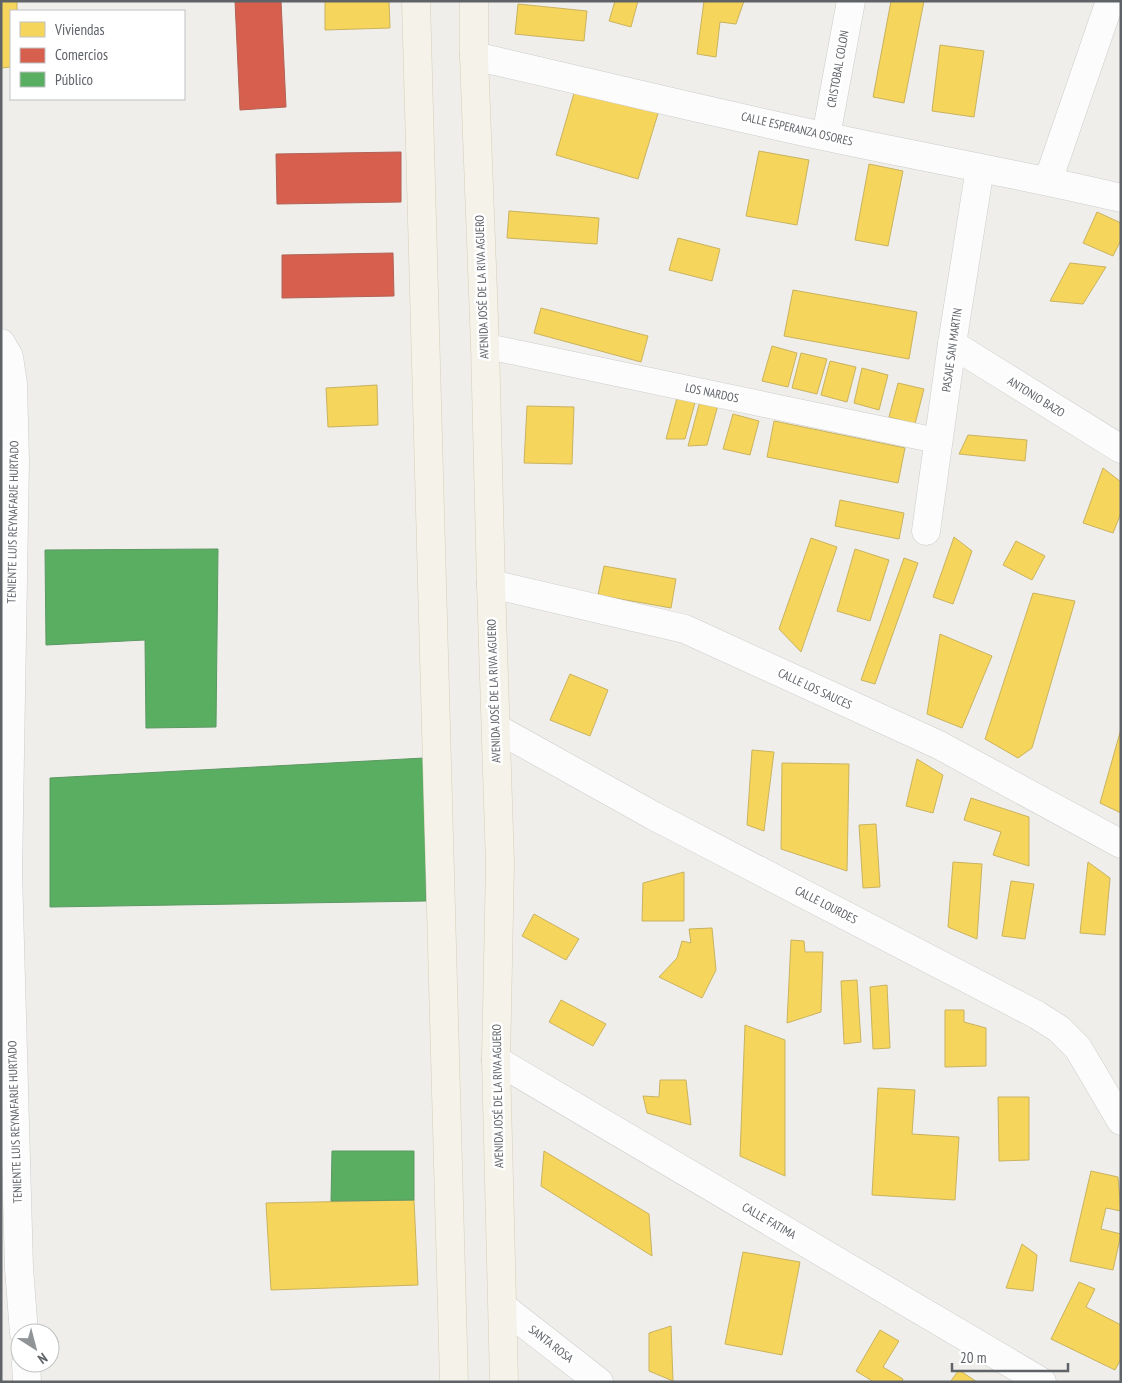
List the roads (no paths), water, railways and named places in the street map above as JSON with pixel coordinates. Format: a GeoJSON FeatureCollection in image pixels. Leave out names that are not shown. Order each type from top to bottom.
{"type":"FeatureCollection","features":[{"type":"Feature","properties":{"kind":"main road"},"geometry":{"type":"LineString","coordinates":[[416,1],[454,1382]]}},
{"type":"Feature","properties":{"kind":"main road","name":"AVENIDA JOSÉ DE LA RIVA AGUERO"},"geometry":{"type":"LineString","coordinates":[[474,1],[474,56],[485,346],[490,584],[500,864],[496,1060],[504,1382]]}},
{"type":"Feature","properties":{"kind":"street","name":"CRISTOBAL COLON"},"geometry":{"type":"LineString","coordinates":[[826,136],[851,1]]}},
{"type":"Feature","properties":{"kind":"street"},"geometry":{"type":"LineString","coordinates":[[1048,181],[1110,1]]}},
{"type":"Feature","properties":{"kind":"street","name":"CALLE ESPERANZA OSORES"},"geometry":{"type":"LineString","coordinates":[[474,56],[826,136],[1048,181],[1121,198]]}},
{"type":"Feature","properties":{"kind":"street","name":"PASAJE SAN MARTIN"},"geometry":{"type":"LineString","coordinates":[[926,532],[952,344],[980,168]]}},
{"type":"Feature","properties":{"kind":"street","name":"TENIENTE LUIS REYNAFARJE HURTADO"},"geometry":{"type":"LineString","coordinates":[[1,343],[9,357],[12,375],[8,466],[10,1260],[22,1323]]}},
{"type":"Feature","properties":{"kind":"street","name":"ANTONIO BAZO"},"geometry":{"type":"LineString","coordinates":[[952,344],[1121,449]]}},
{"type":"Feature","properties":{"kind":"street","name":"LOS NARDOS"},"geometry":{"type":"LineString","coordinates":[[485,346],[939,441]]}},
{"type":"Feature","properties":{"kind":"street","name":"CALLE LOS SAUCES"},"geometry":{"type":"LineString","coordinates":[[490,584],[685,629],[939,745],[1121,844]]}},
{"type":"Feature","properties":{"kind":"street","name":"CALLE LOURDES"},"geometry":{"type":"LineString","coordinates":[[496,728],[654,816],[1038,1015],[1059,1030],[1078,1048],[1121,1121]]}},
{"type":"Feature","properties":{"kind":"street","name":"CALLE FATIMA"},"geometry":{"type":"LineString","coordinates":[[496,1060],[1042,1382]]}},
{"type":"Feature","properties":{"kind":"street","name":"SANTA ROSA"},"geometry":{"type":"LineString","coordinates":[[503,1307],[599,1382]]}}]}
